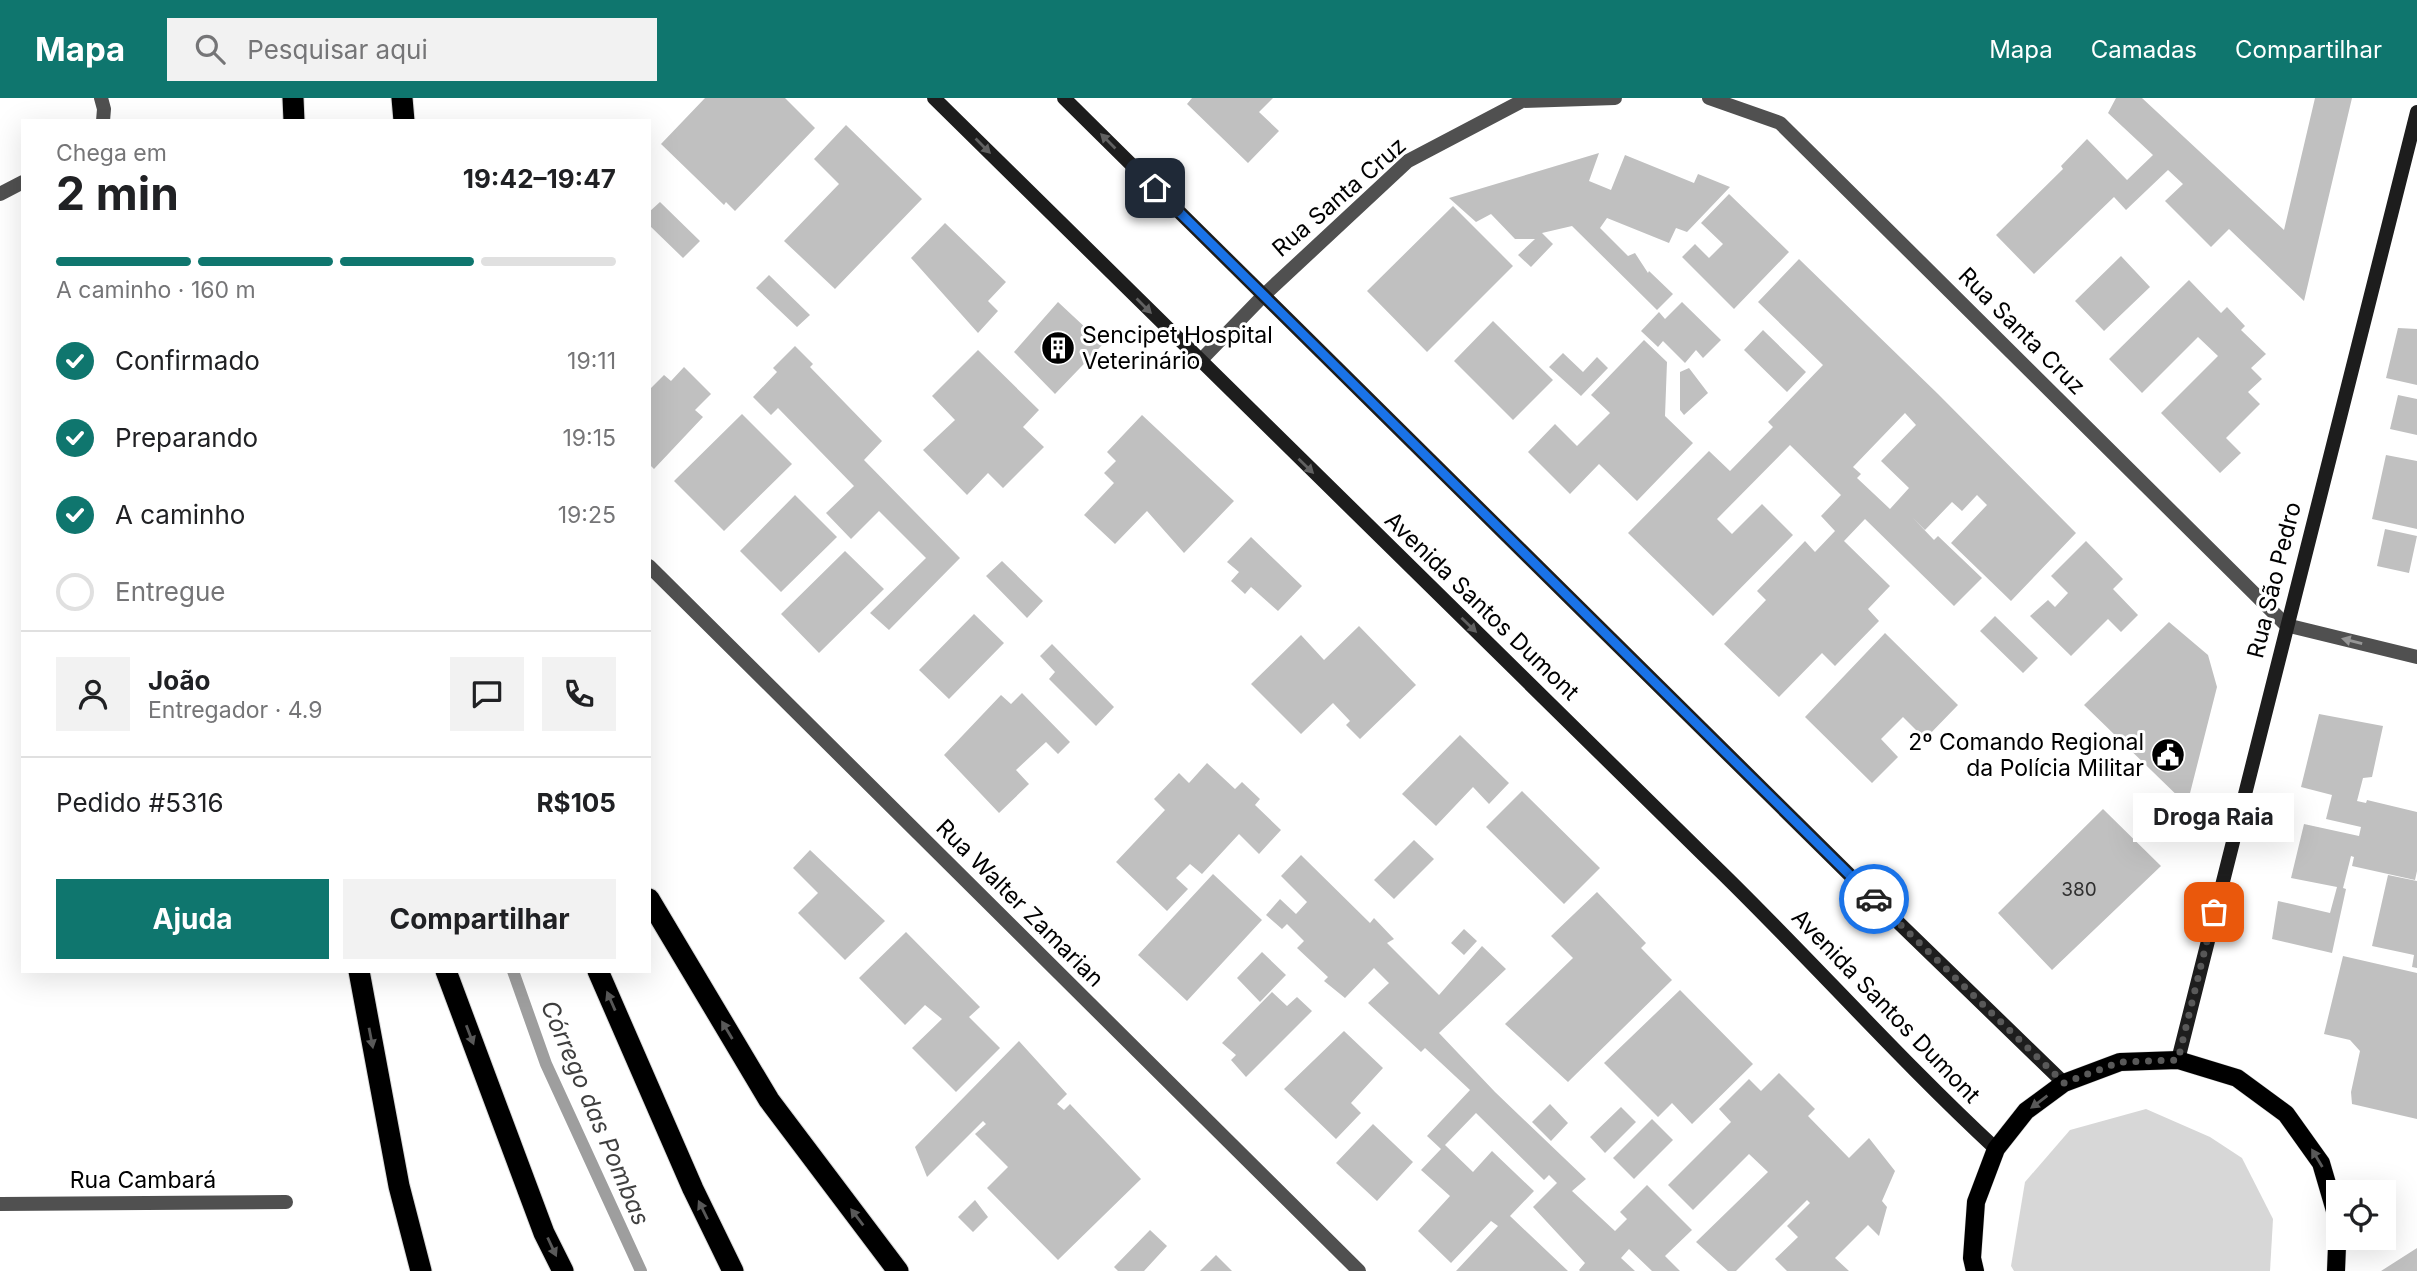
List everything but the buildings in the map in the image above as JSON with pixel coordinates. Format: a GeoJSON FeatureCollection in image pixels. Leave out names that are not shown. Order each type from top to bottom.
{"type":"FeatureCollection","features":[{"type":"Feature","properties":{"kind":"highway"},"geometry":{"type":"LineString","coordinates":[[293,98],[294,119]]}},
{"type":"Feature","properties":{"kind":"highway"},"geometry":{"type":"LineString","coordinates":[[402,98],[404,119]]}},
{"type":"Feature","properties":{"kind":"highway"},"geometry":{"type":"LineString","coordinates":[[651,902],[769,1100],[898,1271]]}},
{"type":"Feature","properties":{"kind":"highway"},"geometry":{"type":"LineString","coordinates":[[359,973],[399,1186],[421,1271]]}},
{"type":"Feature","properties":{"kind":"highway"},"geometry":{"type":"LineString","coordinates":[[447,973],[544,1233],[563,1271]]}},
{"type":"Feature","properties":{"kind":"highway"},"geometry":{"type":"LineString","coordinates":[[599,973],[693,1189],[733,1271]]}},
{"type":"Feature","properties":{"kind":"main road","name":"Avenida Santos Dumont"},"geometry":{"type":"LineString","coordinates":[[934,98],[1800,949],[1996,1149]]}},
{"type":"Feature","properties":{"kind":"main road"},"geometry":{"type":"LineString","coordinates":[[1064,98],[1863,888],[2064,1083]]}},
{"type":"Feature","properties":{"kind":"main road","name":"Rua São Pedro"},"geometry":{"type":"LineString","coordinates":[[2178,1060],[2416,118]]}},
{"type":"Feature","properties":{"kind":"main road"},"geometry":{"type":"LineString","coordinates":[[1975,1271],[1972,1258],[1976,1202],[1996,1149],[2026,1111],[2064,1083],[2120,1062],[2178,1060],[2237,1078],[2286,1114],[2321,1163],[2338,1221],[2336,1271]]}},
{"type":"Feature","properties":{"kind":"street"},"geometry":{"type":"LineString","coordinates":[[101,98],[103,119]]}},
{"type":"Feature","properties":{"kind":"street","name":"Rua Santa Cruz"},"geometry":{"type":"LineString","coordinates":[[1200,361],[1264,295],[1408,161],[1522,101],[1615,98]]}},
{"type":"Feature","properties":{"kind":"street","name":"Rua Santa Cruz"},"geometry":{"type":"LineString","coordinates":[[1709,98],[1780,123],[2286,625]]}},
{"type":"Feature","properties":{"kind":"street"},"geometry":{"type":"LineString","coordinates":[[0,194],[21,183]]}},
{"type":"Feature","properties":{"kind":"street","name":"Rua Walter Zamarian"},"geometry":{"type":"LineString","coordinates":[[651,568],[1359,1271]]}},
{"type":"Feature","properties":{"kind":"street"},"geometry":{"type":"LineString","coordinates":[[2286,625],[2417,657]]}},
{"type":"Feature","properties":{"kind":"street","name":"Rua Cambará"},"geometry":{"type":"LineString","coordinates":[[0,1204],[286,1202]]}},
{"type":"Feature","properties":{"kind":"shaded area"},"geometry":{"type":"Polygon","coordinates":[[[2146,1109],[2210,1137],[2242,1158],[2273,1219],[2270,1271],[2014,1271],[2011,1266],[2025,1182],[2070,1130],[2146,1109]]]}},
{"type":"Feature","properties":{"kind":"waterway","name":"Córrego das Pombas"},"geometry":{"type":"LineString","coordinates":[[514,973],[546,1064],[641,1271]]}},
{"type":"Feature","properties":{"kind":"way so far"},"geometry":{"type":"LineString","coordinates":[[1874,899],[2064,1083],[2120,1062],[2178,1060],[2214,912]]}},
{"type":"Feature","properties":{"kind":"place","name":"Sencipet Hospital Veterinário"},"geometry":{"type":"Point","coordinates":[1058,348]}},
{"type":"Feature","properties":{"kind":"place","name":"2º Comando Regional da Polícia Militar"},"geometry":{"type":"Point","coordinates":[2168,755]}},
{"type":"Feature","properties":{"kind":"place","name":"Droga Raia"},"geometry":{"type":"Point","coordinates":[2214,912]}},
{"type":"Feature","properties":{"kind":"route"},"geometry":{"type":"LineString","coordinates":[[1155,188],[1874,899]]}}]}
